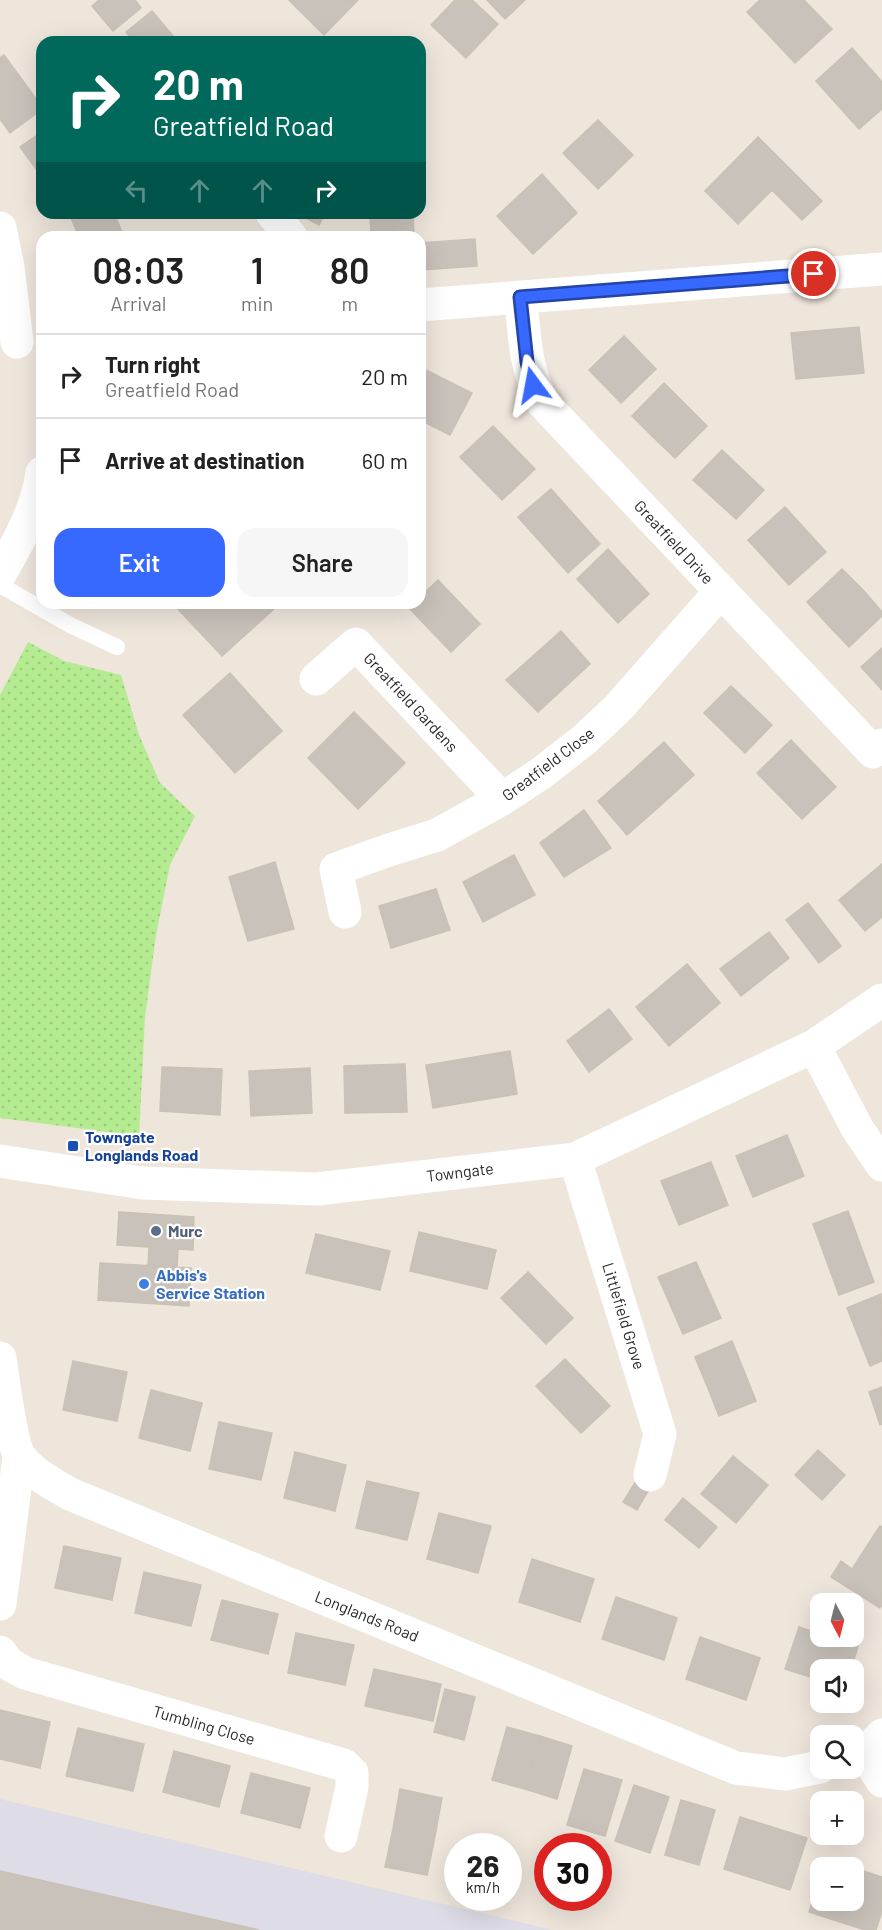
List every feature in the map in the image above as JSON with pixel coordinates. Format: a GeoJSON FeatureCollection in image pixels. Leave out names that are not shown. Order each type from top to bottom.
{"type":"FeatureCollection","features":[{"type":"Feature","properties":{"kind":"street"},"geometry":{"type":"LineString","coordinates":[[277,219],[286,231]]}},
{"type":"Feature","properties":{"kind":"street"},"geometry":{"type":"LineString","coordinates":[[0,228],[20,342]]}},
{"type":"Feature","properties":{"kind":"street"},"geometry":{"type":"LineString","coordinates":[[426,305],[882,269]]}},
{"type":"Feature","properties":{"kind":"street","name":"Greatfield Drive"},"geometry":{"type":"LineString","coordinates":[[520,297],[527,362],[533,385],[543,403],[873,752],[882,745]]}},
{"type":"Feature","properties":{"kind":"street"},"geometry":{"type":"LineString","coordinates":[[0,574],[18,542],[36,497]]}},
{"type":"Feature","properties":{"kind":"street","name":"Greatfield Close"},"geometry":{"type":"LineString","coordinates":[[345,912],[336,869],[437,835],[502,799],[540,774],[594,731],[618,708],[721,591]]}},
{"type":"Feature","properties":{"kind":"street","name":"Greatfield Gardens"},"geometry":{"type":"LineString","coordinates":[[316,679],[356,644],[502,799]]}},
{"type":"Feature","properties":{"kind":"street","name":"Towngate"},"geometry":{"type":"LineString","coordinates":[[0,1161],[143,1183],[317,1189],[575,1159],[814,1046],[882,1000]]}},
{"type":"Feature","properties":{"kind":"street"},"geometry":{"type":"LineString","coordinates":[[814,1046],[857,1128],[882,1165]]}},
{"type":"Feature","properties":{"kind":"street","name":"Littlefield Grove"},"geometry":{"type":"LineString","coordinates":[[575,1159],[660,1434],[650,1475]]}},
{"type":"Feature","properties":{"kind":"street"},"geometry":{"type":"LineString","coordinates":[[0,1358],[19,1457],[0,1604]]}},
{"type":"Feature","properties":{"kind":"street","name":"Longlands Road"},"geometry":{"type":"LineString","coordinates":[[19,1457],[41,1477],[70,1494],[736,1768],[785,1774],[810,1769]]}},
{"type":"Feature","properties":{"kind":"street","name":"Tumbling Close"},"geometry":{"type":"LineString","coordinates":[[0,1652],[9,1664],[25,1673],[344,1765],[352,1773],[352,1787],[340,1836]]}},
{"type":"Feature","properties":{"kind":"lane"},"geometry":{"type":"LineString","coordinates":[[0,585],[36,606]]}},
{"type":"Feature","properties":{"kind":"lane"},"geometry":{"type":"LineString","coordinates":[[42,609],[117,647]]}},
{"type":"Feature","properties":{"kind":"shaded area"},"geometry":{"type":"Polygon","coordinates":[[[0,1799],[444,1904],[444,1911],[473,1911],[553,1930],[0,1930],[0,1799]]]}},
{"type":"Feature","properties":{"kind":"green space"},"geometry":{"type":"Polygon","coordinates":[[[28,642],[64,661],[121,675],[139,735],[160,783],[195,816],[170,865],[156,935],[145,1017],[139,1136],[0,1118],[0,695],[28,642]]]}},
{"type":"Feature","properties":{"kind":"building"},"geometry":{"type":"Polygon","coordinates":[[[99,0],[135,0],[141,8],[113,31],[92,6],[99,0]]]}},
{"type":"Feature","properties":{"kind":"building"},"geometry":{"type":"Polygon","coordinates":[[[289,0],[358,0],[324,35],[289,0]]]}},
{"type":"Feature","properties":{"kind":"building"},"geometry":{"type":"Polygon","coordinates":[[[455,0],[472,0],[498,24],[466,58],[431,25],[455,0]]]}},
{"type":"Feature","properties":{"kind":"building"},"geometry":{"type":"Polygon","coordinates":[[[487,0],[525,0],[505,19],[487,0]]]}},
{"type":"Feature","properties":{"kind":"building"},"geometry":{"type":"Polygon","coordinates":[[[760,0],[804,0],[832,29],[795,63],[747,12],[760,0]]]}},
{"type":"Feature","properties":{"kind":"building"},"geometry":{"type":"Polygon","coordinates":[[[152,11],[173,36],[129,36],[126,32],[152,11]]]}},
{"type":"Feature","properties":{"kind":"building"},"geometry":{"type":"Polygon","coordinates":[[[852,48],[882,82],[882,109],[859,129],[816,81],[852,48]]]}},
{"type":"Feature","properties":{"kind":"building"},"geometry":{"type":"Polygon","coordinates":[[[4,55],[36,99],[36,114],[10,133],[0,119],[0,58],[4,55]]]}},
{"type":"Feature","properties":{"kind":"building"},"geometry":{"type":"Polygon","coordinates":[[[598,120],[633,155],[598,189],[563,153],[598,120]]]}},
{"type":"Feature","properties":{"kind":"building"},"geometry":{"type":"Polygon","coordinates":[[[36,136],[36,169],[20,147],[36,136]]]}},
{"type":"Feature","properties":{"kind":"building"},"geometry":{"type":"Polygon","coordinates":[[[758,137],[822,201],[802,220],[772,190],[738,224],[705,191],[758,137]]]}},
{"type":"Feature","properties":{"kind":"building"},"geometry":{"type":"Polygon","coordinates":[[[542,174],[577,213],[533,254],[497,216],[542,174]]]}},
{"type":"Feature","properties":{"kind":"building"},"geometry":{"type":"Polygon","coordinates":[[[72,219],[116,219],[122,231],[76,231],[72,219]]]}},
{"type":"Feature","properties":{"kind":"building"},"geometry":{"type":"Polygon","coordinates":[[[308,219],[322,219],[319,225],[308,219]]]}},
{"type":"Feature","properties":{"kind":"building"},"geometry":{"type":"Polygon","coordinates":[[[370,219],[413,219],[414,231],[371,231],[370,219]]]}},
{"type":"Feature","properties":{"kind":"building"},"geometry":{"type":"Polygon","coordinates":[[[475,239],[477,266],[426,270],[426,243],[475,239]]]}},
{"type":"Feature","properties":{"kind":"building"},"geometry":{"type":"Polygon","coordinates":[[[859,327],[864,373],[796,379],[791,333],[859,327]]]}},
{"type":"Feature","properties":{"kind":"building"},"geometry":{"type":"Polygon","coordinates":[[[624,336],[656,369],[621,403],[589,370],[624,336]]]}},
{"type":"Feature","properties":{"kind":"building"},"geometry":{"type":"Polygon","coordinates":[[[426,370],[472,393],[450,435],[426,423],[426,370]]]}},
{"type":"Feature","properties":{"kind":"building"},"geometry":{"type":"Polygon","coordinates":[[[664,383],[686,405],[653,437],[632,416],[664,383]]]}},
{"type":"Feature","properties":{"kind":"building"},"geometry":{"type":"Polygon","coordinates":[[[686,405],[707,426],[675,458],[653,437],[686,405]]]}},
{"type":"Feature","properties":{"kind":"building"},"geometry":{"type":"Polygon","coordinates":[[[493,426],[535,469],[502,500],[460,457],[493,426]]]}},
{"type":"Feature","properties":{"kind":"building"},"geometry":{"type":"Polygon","coordinates":[[[722,450],[764,490],[736,519],[693,480],[722,450]]]}},
{"type":"Feature","properties":{"kind":"building"},"geometry":{"type":"Polygon","coordinates":[[[551,489],[600,544],[568,573],[518,517],[551,489]]]}},
{"type":"Feature","properties":{"kind":"building"},"geometry":{"type":"Polygon","coordinates":[[[785,507],[826,552],[789,585],[748,540],[785,507]]]}},
{"type":"Feature","properties":{"kind":"building"},"geometry":{"type":"Polygon","coordinates":[[[608,549],[649,594],[618,623],[577,579],[608,549]]]}},
{"type":"Feature","properties":{"kind":"building"},"geometry":{"type":"Polygon","coordinates":[[[842,569],[864,591],[828,625],[807,602],[842,569]]]}},
{"type":"Feature","properties":{"kind":"building"},"geometry":{"type":"Polygon","coordinates":[[[438,580],[480,624],[451,652],[410,609],[426,609],[426,591],[438,580]]]}},
{"type":"Feature","properties":{"kind":"building"},"geometry":{"type":"Polygon","coordinates":[[[864,591],[882,612],[882,616],[849,647],[828,625],[864,591]]]}},
{"type":"Feature","properties":{"kind":"building"},"geometry":{"type":"Polygon","coordinates":[[[178,609],[274,609],[222,656],[178,609]]]}},
{"type":"Feature","properties":{"kind":"building"},"geometry":{"type":"Polygon","coordinates":[[[561,631],[590,664],[538,712],[506,680],[561,631]]]}},
{"type":"Feature","properties":{"kind":"building"},"geometry":{"type":"Polygon","coordinates":[[[882,648],[882,690],[861,667],[882,648]]]}},
{"type":"Feature","properties":{"kind":"building"},"geometry":{"type":"Polygon","coordinates":[[[230,673],[282,731],[235,773],[183,715],[230,673]]]}},
{"type":"Feature","properties":{"kind":"building"},"geometry":{"type":"Polygon","coordinates":[[[731,686],[772,725],[745,753],[704,713],[731,686]]]}},
{"type":"Feature","properties":{"kind":"building"},"geometry":{"type":"Polygon","coordinates":[[[354,712],[405,763],[358,809],[308,758],[354,712]]]}},
{"type":"Feature","properties":{"kind":"building"},"geometry":{"type":"Polygon","coordinates":[[[791,740],[836,787],[802,819],[757,773],[791,740]]]}},
{"type":"Feature","properties":{"kind":"building"},"geometry":{"type":"Polygon","coordinates":[[[664,742],[694,775],[661,805],[631,772],[664,742]]]}},
{"type":"Feature","properties":{"kind":"building"},"geometry":{"type":"Polygon","coordinates":[[[631,772],[661,805],[627,835],[598,801],[631,772]]]}},
{"type":"Feature","properties":{"kind":"building"},"geometry":{"type":"Polygon","coordinates":[[[584,810],[611,848],[564,877],[540,843],[584,810]]]}},
{"type":"Feature","properties":{"kind":"building"},"geometry":{"type":"Polygon","coordinates":[[[514,855],[535,895],[483,922],[463,882],[514,855]]]}},
{"type":"Feature","properties":{"kind":"building"},"geometry":{"type":"Polygon","coordinates":[[[275,862],[294,929],[248,941],[229,877],[275,862]]]}},
{"type":"Feature","properties":{"kind":"building"},"geometry":{"type":"Polygon","coordinates":[[[882,864],[882,917],[865,931],[839,900],[882,864]]]}},
{"type":"Feature","properties":{"kind":"building"},"geometry":{"type":"Polygon","coordinates":[[[436,889],[450,930],[391,948],[379,906],[436,889]]]}},
{"type":"Feature","properties":{"kind":"building"},"geometry":{"type":"Polygon","coordinates":[[[808,903],[841,946],[819,963],[786,920],[808,903]]]}},
{"type":"Feature","properties":{"kind":"building"},"geometry":{"type":"Polygon","coordinates":[[[769,932],[789,958],[741,996],[720,969],[769,932]]]}},
{"type":"Feature","properties":{"kind":"building"},"geometry":{"type":"Polygon","coordinates":[[[687,964],[720,1003],[669,1046],[636,1007],[687,964]]]}},
{"type":"Feature","properties":{"kind":"building"},"geometry":{"type":"Polygon","coordinates":[[[609,1009],[632,1039],[589,1072],[567,1041],[609,1009]]]}},
{"type":"Feature","properties":{"kind":"building"},"geometry":{"type":"Polygon","coordinates":[[[510,1051],[517,1094],[433,1108],[426,1065],[510,1051]]]}},
{"type":"Feature","properties":{"kind":"building"},"geometry":{"type":"Polygon","coordinates":[[[405,1064],[407,1112],[345,1113],[344,1066],[405,1064]]]}},
{"type":"Feature","properties":{"kind":"building"},"geometry":{"type":"Polygon","coordinates":[[[162,1067],[222,1069],[220,1115],[160,1111],[162,1067]]]}},
{"type":"Feature","properties":{"kind":"building"},"geometry":{"type":"Polygon","coordinates":[[[310,1068],[312,1113],[251,1116],[249,1071],[310,1068]]]}},
{"type":"Feature","properties":{"kind":"building"},"geometry":{"type":"Polygon","coordinates":[[[787,1135],[804,1176],[753,1197],[736,1156],[787,1135]]]}},
{"type":"Feature","properties":{"kind":"building"},"geometry":{"type":"Polygon","coordinates":[[[711,1162],[728,1205],[679,1225],[661,1181],[711,1162]]]}},
{"type":"Feature","properties":{"kind":"building"},"geometry":{"type":"Polygon","coordinates":[[[848,1211],[874,1282],[839,1295],[813,1224],[848,1211]]]}},
{"type":"Feature","properties":{"kind":"building","name":"Murc"},"geometry":{"type":"Polygon","coordinates":[[[119,1212],[194,1217],[193,1250],[178,1249],[177,1267],[148,1266],[149,1247],[117,1245],[119,1212]]]}},
{"type":"Feature","properties":{"kind":"building"},"geometry":{"type":"Polygon","coordinates":[[[419,1232],[496,1250],[487,1289],[410,1271],[419,1232]]]}},
{"type":"Feature","properties":{"kind":"building"},"geometry":{"type":"Polygon","coordinates":[[[316,1234],[390,1251],[380,1290],[306,1273],[316,1234]]]}},
{"type":"Feature","properties":{"kind":"building"},"geometry":{"type":"Polygon","coordinates":[[[696,1262],[721,1318],[683,1334],[658,1277],[696,1262]]]}},
{"type":"Feature","properties":{"kind":"building","name":"Abbis's Service Station"},"geometry":{"type":"Polygon","coordinates":[[[100,1263],[191,1268],[189,1306],[98,1300],[100,1263]]]}},
{"type":"Feature","properties":{"kind":"building"},"geometry":{"type":"Polygon","coordinates":[[[528,1272],[573,1318],[546,1344],[501,1298],[528,1272]]]}},
{"type":"Feature","properties":{"kind":"building"},"geometry":{"type":"Polygon","coordinates":[[[881,1294],[882,1361],[870,1366],[847,1308],[881,1294]]]}},
{"type":"Feature","properties":{"kind":"building"},"geometry":{"type":"Polygon","coordinates":[[[732,1341],[744,1371],[707,1386],[695,1357],[732,1341]]]}},
{"type":"Feature","properties":{"kind":"building"},"geometry":{"type":"Polygon","coordinates":[[[565,1359],[610,1406],[581,1433],[536,1386],[565,1359]]]}},
{"type":"Feature","properties":{"kind":"building"},"geometry":{"type":"Polygon","coordinates":[[[73,1361],[127,1372],[117,1421],[63,1410],[73,1361]]]}},
{"type":"Feature","properties":{"kind":"building"},"geometry":{"type":"Polygon","coordinates":[[[744,1371],[756,1401],[719,1416],[707,1386],[744,1371]]]}},
{"type":"Feature","properties":{"kind":"building"},"geometry":{"type":"Polygon","coordinates":[[[882,1387],[882,1424],[880,1425],[869,1392],[882,1387]]]}},
{"type":"Feature","properties":{"kind":"building"},"geometry":{"type":"Polygon","coordinates":[[[151,1390],[202,1403],[190,1451],[139,1438],[151,1390]]]}},
{"type":"Feature","properties":{"kind":"building"},"geometry":{"type":"Polygon","coordinates":[[[219,1422],[272,1433],[261,1480],[209,1469],[219,1422]]]}},
{"type":"Feature","properties":{"kind":"building"},"geometry":{"type":"Polygon","coordinates":[[[818,1450],[845,1475],[822,1500],[795,1475],[818,1450]]]}},
{"type":"Feature","properties":{"kind":"building"},"geometry":{"type":"Polygon","coordinates":[[[295,1452],[346,1465],[335,1511],[284,1498],[295,1452]]]}},
{"type":"Feature","properties":{"kind":"building"},"geometry":{"type":"Polygon","coordinates":[[[733,1456],[768,1485],[736,1523],[701,1494],[733,1456]]]}},
{"type":"Feature","properties":{"kind":"building"},"geometry":{"type":"Polygon","coordinates":[[[638,1478],[651,1486],[637,1510],[623,1502],[638,1478]]]}},
{"type":"Feature","properties":{"kind":"building"},"geometry":{"type":"Polygon","coordinates":[[[367,1481],[419,1493],[407,1540],[356,1528],[367,1481]]]}},
{"type":"Feature","properties":{"kind":"building"},"geometry":{"type":"Polygon","coordinates":[[[683,1498],[717,1527],[699,1548],[665,1520],[683,1498]]]}},
{"type":"Feature","properties":{"kind":"building"},"geometry":{"type":"Polygon","coordinates":[[[439,1513],[491,1526],[478,1573],[427,1559],[439,1513]]]}},
{"type":"Feature","properties":{"kind":"building"},"geometry":{"type":"Polygon","coordinates":[[[880,1526],[882,1527],[882,1605],[880,1608],[864,1598],[864,1593],[856,1593],[831,1577],[841,1561],[852,1569],[880,1526]]]}},
{"type":"Feature","properties":{"kind":"building"},"geometry":{"type":"Polygon","coordinates":[[[64,1546],[121,1558],[112,1600],[55,1588],[64,1546]]]}},
{"type":"Feature","properties":{"kind":"building"},"geometry":{"type":"Polygon","coordinates":[[[532,1559],[594,1579],[580,1622],[519,1602],[532,1559]]]}},
{"type":"Feature","properties":{"kind":"building"},"geometry":{"type":"Polygon","coordinates":[[[144,1572],[201,1585],[191,1626],[135,1613],[144,1572]]]}},
{"type":"Feature","properties":{"kind":"building"},"geometry":{"type":"Polygon","coordinates":[[[616,1597],[677,1618],[664,1660],[602,1639],[616,1597]]]}},
{"type":"Feature","properties":{"kind":"building"},"geometry":{"type":"Polygon","coordinates":[[[222,1600],[278,1614],[268,1654],[211,1640],[222,1600]]]}},
{"type":"Feature","properties":{"kind":"building"},"geometry":{"type":"Polygon","coordinates":[[[799,1627],[810,1631],[810,1647],[858,1647],[854,1659],[810,1659],[810,1677],[785,1669],[799,1627]]]}},
{"type":"Feature","properties":{"kind":"building"},"geometry":{"type":"Polygon","coordinates":[[[296,1633],[354,1645],[345,1685],[288,1673],[296,1633]]]}},
{"type":"Feature","properties":{"kind":"building"},"geometry":{"type":"Polygon","coordinates":[[[700,1637],[760,1658],[746,1700],[686,1679],[700,1637]]]}},
{"type":"Feature","properties":{"kind":"building"},"geometry":{"type":"Polygon","coordinates":[[[374,1669],[441,1684],[433,1721],[365,1706],[374,1669]]]}},
{"type":"Feature","properties":{"kind":"building"},"geometry":{"type":"Polygon","coordinates":[[[445,1689],[475,1697],[464,1740],[434,1732],[445,1689]]]}},
{"type":"Feature","properties":{"kind":"building"},"geometry":{"type":"Polygon","coordinates":[[[0,1710],[50,1722],[40,1768],[0,1759],[0,1710]]]}},
{"type":"Feature","properties":{"kind":"building"},"geometry":{"type":"Polygon","coordinates":[[[507,1727],[540,1736],[525,1789],[492,1780],[507,1727]]]}},
{"type":"Feature","properties":{"kind":"building"},"geometry":{"type":"Polygon","coordinates":[[[78,1728],[144,1744],[133,1791],[66,1776],[78,1728]]]}},
{"type":"Feature","properties":{"kind":"building"},"geometry":{"type":"Polygon","coordinates":[[[540,1736],[572,1746],[557,1799],[525,1789],[540,1736]]]}},
{"type":"Feature","properties":{"kind":"building"},"geometry":{"type":"Polygon","coordinates":[[[174,1751],[230,1766],[219,1807],[163,1792],[174,1751]]]}},
{"type":"Feature","properties":{"kind":"building"},"geometry":{"type":"Polygon","coordinates":[[[584,1769],[622,1780],[606,1833],[595,1833],[567,1825],[584,1769]]]}},
{"type":"Feature","properties":{"kind":"building"},"geometry":{"type":"Polygon","coordinates":[[[251,1773],[310,1788],[300,1828],[241,1813],[251,1773]]]}},
{"type":"Feature","properties":{"kind":"building"},"geometry":{"type":"Polygon","coordinates":[[[634,1785],[669,1797],[650,1853],[615,1841],[634,1785]]]}},
{"type":"Feature","properties":{"kind":"building"},"geometry":{"type":"Polygon","coordinates":[[[400,1789],[442,1798],[435,1836],[393,1829],[400,1789]]]}},
{"type":"Feature","properties":{"kind":"building"},"geometry":{"type":"Polygon","coordinates":[[[681,1800],[715,1810],[699,1865],[665,1855],[681,1800]]]}},
{"type":"Feature","properties":{"kind":"building"},"geometry":{"type":"Polygon","coordinates":[[[740,1817],[807,1838],[790,1890],[724,1869],[740,1817]]]}},
{"type":"Feature","properties":{"kind":"building"},"geometry":{"type":"Polygon","coordinates":[[[393,1829],[435,1836],[427,1875],[385,1867],[393,1829]]]}},
{"type":"Feature","properties":{"kind":"building"},"geometry":{"type":"Polygon","coordinates":[[[0,1871],[259,1930],[0,1930],[0,1871]]]}},
{"type":"Feature","properties":{"kind":"building"},"geometry":{"type":"Polygon","coordinates":[[[864,1871],[882,1877],[882,1911],[876,1930],[865,1930],[809,1912],[810,1909],[810,1911],[864,1911],[864,1871]]]}},
{"type":"Feature","properties":{"kind":"place","name":"Towngate Longlands Road"},"geometry":{"type":"Point","coordinates":[73,1146]}},
{"type":"Feature","properties":{"kind":"place","name":"Murc"},"geometry":{"type":"Point","coordinates":[156,1231]}},
{"type":"Feature","properties":{"kind":"place","name":"Abbis's Service Station"},"geometry":{"type":"Point","coordinates":[144,1284]}},
{"type":"Feature","properties":{"kind":"route"},"geometry":{"type":"LineString","coordinates":[[533,385],[527,362],[520,297],[814,274]]}}]}
